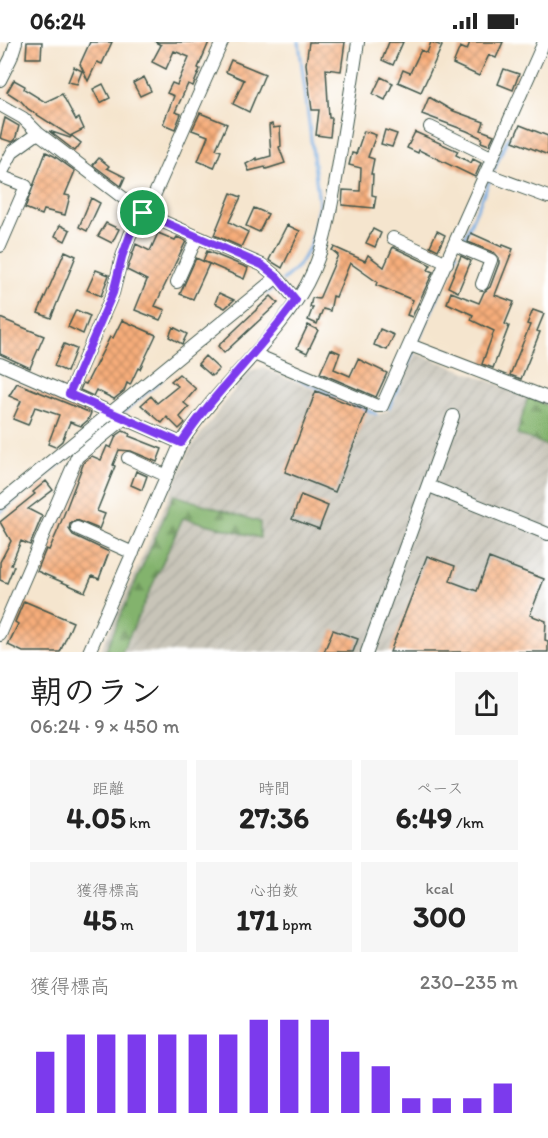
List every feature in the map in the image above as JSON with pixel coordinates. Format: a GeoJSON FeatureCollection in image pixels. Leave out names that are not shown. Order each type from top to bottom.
{"type":"FeatureCollection","features":[{"type":"Feature","properties":{"kind":"street"},"geometry":{"type":"LineString","coordinates":[[0,80],[16,42]]}},
{"type":"Feature","properties":{"kind":"street"},"geometry":{"type":"LineString","coordinates":[[69,394],[113,293],[130,235],[153,198],[222,42]]}},
{"type":"Feature","properties":{"kind":"street"},"geometry":{"type":"LineString","coordinates":[[89,652],[181,443],[195,421],[279,324],[312,274],[326,234],[347,119],[358,42]]}},
{"type":"Feature","properties":{"kind":"street"},"geometry":{"type":"LineString","coordinates":[[254,354],[377,406],[382,405],[544,42]]}},
{"type":"Feature","properties":{"kind":"street"},"geometry":{"type":"LineString","coordinates":[[0,105],[23,118],[38,133],[143,213],[262,265],[280,280],[296,300]]}},
{"type":"Feature","properties":{"kind":"street"},"geometry":{"type":"LineString","coordinates":[[430,127],[493,158]]}},
{"type":"Feature","properties":{"kind":"street"},"geometry":{"type":"LineString","coordinates":[[0,246],[26,186],[0,176],[13,152],[38,133]]}},
{"type":"Feature","properties":{"kind":"street"},"geometry":{"type":"LineString","coordinates":[[486,174],[548,197]]}},
{"type":"Feature","properties":{"kind":"street"},"geometry":{"type":"LineString","coordinates":[[177,282],[197,237]]}},
{"type":"Feature","properties":{"kind":"street"},"geometry":{"type":"LineString","coordinates":[[393,237],[447,263]]}},
{"type":"Feature","properties":{"kind":"street"},"geometry":{"type":"LineString","coordinates":[[455,245],[491,261],[482,284]]}},
{"type":"Feature","properties":{"kind":"street"},"geometry":{"type":"LineString","coordinates":[[0,503],[118,415],[280,280]]}},
{"type":"Feature","properties":{"kind":"street"},"geometry":{"type":"LineString","coordinates":[[410,345],[548,398]]}},
{"type":"Feature","properties":{"kind":"street"},"geometry":{"type":"LineString","coordinates":[[0,364],[181,443]]}},
{"type":"Feature","properties":{"kind":"street"},"geometry":{"type":"LineString","coordinates":[[0,635],[77,457],[118,415]]}},
{"type":"Feature","properties":{"kind":"street"},"geometry":{"type":"LineString","coordinates":[[367,652],[453,416]]}},
{"type":"Feature","properties":{"kind":"street"},"geometry":{"type":"LineString","coordinates":[[128,458],[166,476]]}},
{"type":"Feature","properties":{"kind":"street"},"geometry":{"type":"LineString","coordinates":[[429,486],[548,534]]}},
{"type":"Feature","properties":{"kind":"street"},"geometry":{"type":"LineString","coordinates":[[77,528],[133,553]]}},
{"type":"Feature","properties":{"kind":"shaded area"},"geometry":{"type":"Polygon","coordinates":[[[416,353],[548,403],[548,652],[100,652],[191,447],[249,371],[263,368],[376,416],[391,409],[416,353]]]}},
{"type":"Feature","properties":{"kind":"green space"},"geometry":{"type":"Polygon","coordinates":[[[528,397],[548,406],[548,446],[517,434],[528,397]]]}},
{"type":"Feature","properties":{"kind":"green space"},"geometry":{"type":"Polygon","coordinates":[[[174,495],[260,522],[260,538],[183,518],[122,652],[105,652],[174,495]]]}},
{"type":"Feature","properties":{"kind":"building"},"geometry":{"type":"Polygon","coordinates":[[[27,42],[42,42],[41,58],[26,58],[27,42]]]}},
{"type":"Feature","properties":{"kind":"building"},"geometry":{"type":"Polygon","coordinates":[[[90,42],[112,42],[102,64],[97,62],[88,81],[80,64],[90,42]]]}},
{"type":"Feature","properties":{"kind":"building"},"geometry":{"type":"Polygon","coordinates":[[[155,42],[209,42],[193,86],[188,84],[175,112],[181,114],[175,129],[163,124],[174,96],[167,93],[172,83],[177,85],[189,57],[174,51],[166,69],[152,62],[161,45],[155,42]]]}},
{"type":"Feature","properties":{"kind":"building"},"geometry":{"type":"Polygon","coordinates":[[[309,42],[345,42],[341,71],[326,69],[329,118],[332,118],[330,137],[316,135],[319,110],[312,110],[306,64],[309,42]]]}},
{"type":"Feature","properties":{"kind":"building"},"geometry":{"type":"Polygon","coordinates":[[[389,42],[403,42],[393,65],[382,60],[389,42]]]}},
{"type":"Feature","properties":{"kind":"building"},"geometry":{"type":"Polygon","coordinates":[[[431,42],[442,46],[421,92],[398,82],[403,70],[410,73],[421,50],[427,53],[431,42]]]}},
{"type":"Feature","properties":{"kind":"building"},"geometry":{"type":"Polygon","coordinates":[[[470,42],[503,42],[496,58],[489,55],[479,76],[453,64],[460,47],[467,50],[470,42]]]}},
{"type":"Feature","properties":{"kind":"building"},"geometry":{"type":"Polygon","coordinates":[[[231,60],[265,74],[249,112],[233,104],[244,80],[226,72],[231,60]]]}},
{"type":"Feature","properties":{"kind":"building"},"geometry":{"type":"Polygon","coordinates":[[[74,67],[82,71],[77,84],[68,82],[74,67]]]}},
{"type":"Feature","properties":{"kind":"building"},"geometry":{"type":"Polygon","coordinates":[[[504,69],[519,74],[513,90],[498,84],[504,69]]]}},
{"type":"Feature","properties":{"kind":"building"},"geometry":{"type":"Polygon","coordinates":[[[144,77],[151,91],[140,96],[133,83],[144,77]]]}},
{"type":"Feature","properties":{"kind":"building"},"geometry":{"type":"Polygon","coordinates":[[[381,77],[393,83],[385,100],[373,94],[381,77]]]}},
{"type":"Feature","properties":{"kind":"building"},"geometry":{"type":"Polygon","coordinates":[[[14,80],[45,102],[62,94],[76,120],[79,118],[84,129],[70,136],[28,109],[21,101],[7,92],[14,80]]]}},
{"type":"Feature","properties":{"kind":"building"},"geometry":{"type":"Polygon","coordinates":[[[103,84],[110,98],[100,103],[93,89],[103,84]]]}},
{"type":"Feature","properties":{"kind":"building"},"geometry":{"type":"Polygon","coordinates":[[[429,97],[451,110],[484,122],[481,130],[494,135],[489,145],[481,142],[482,138],[467,131],[422,114],[429,97]]]}},
{"type":"Feature","properties":{"kind":"building"},"geometry":{"type":"Polygon","coordinates":[[[200,113],[227,124],[216,149],[221,151],[214,168],[198,161],[208,136],[192,130],[200,113]]]}},
{"type":"Feature","properties":{"kind":"building"},"geometry":{"type":"Polygon","coordinates":[[[5,118],[19,126],[15,140],[12,142],[0,138],[5,118]]]}},
{"type":"Feature","properties":{"kind":"building"},"geometry":{"type":"Polygon","coordinates":[[[272,124],[273,128],[280,127],[281,146],[279,147],[285,163],[249,171],[246,164],[257,158],[257,160],[271,156],[269,125],[272,124]]]}},
{"type":"Feature","properties":{"kind":"building"},"geometry":{"type":"Polygon","coordinates":[[[520,125],[548,136],[548,155],[513,141],[520,125]]]}},
{"type":"Feature","properties":{"kind":"building"},"geometry":{"type":"Polygon","coordinates":[[[385,130],[397,134],[392,147],[381,144],[385,130]]]}},
{"type":"Feature","properties":{"kind":"building"},"geometry":{"type":"Polygon","coordinates":[[[49,131],[70,138],[72,136],[81,143],[75,151],[49,131]]]}},
{"type":"Feature","properties":{"kind":"building"},"geometry":{"type":"Polygon","coordinates":[[[364,131],[376,135],[368,157],[374,159],[371,174],[373,174],[372,195],[376,196],[374,208],[342,205],[343,190],[360,191],[361,168],[349,165],[352,153],[356,154],[364,131]]]}},
{"type":"Feature","properties":{"kind":"building"},"geometry":{"type":"Polygon","coordinates":[[[415,132],[458,151],[456,155],[471,163],[473,159],[481,163],[475,177],[419,150],[418,153],[407,148],[415,132]]]}},
{"type":"Feature","properties":{"kind":"building"},"geometry":{"type":"Polygon","coordinates":[[[46,152],[75,171],[65,195],[70,196],[65,215],[44,210],[42,215],[25,208],[46,152]]]}},
{"type":"Feature","properties":{"kind":"building"},"geometry":{"type":"Polygon","coordinates":[[[99,158],[109,166],[107,168],[125,177],[121,186],[93,165],[99,158]]]}},
{"type":"Feature","properties":{"kind":"building"},"geometry":{"type":"Polygon","coordinates":[[[231,193],[241,197],[229,222],[248,232],[241,247],[214,235],[231,193]]]}},
{"type":"Feature","properties":{"kind":"building"},"geometry":{"type":"Polygon","coordinates":[[[91,198],[100,203],[87,231],[79,227],[91,198]]]}},
{"type":"Feature","properties":{"kind":"building"},"geometry":{"type":"Polygon","coordinates":[[[254,208],[268,214],[259,232],[246,226],[254,208]]]}},
{"type":"Feature","properties":{"kind":"building"},"geometry":{"type":"Polygon","coordinates":[[[106,223],[119,229],[112,243],[98,236],[106,223]]]}},
{"type":"Feature","properties":{"kind":"building"},"geometry":{"type":"Polygon","coordinates":[[[60,225],[70,230],[65,241],[55,236],[60,225]]]}},
{"type":"Feature","properties":{"kind":"building"},"geometry":{"type":"Polygon","coordinates":[[[287,225],[300,231],[282,268],[269,260],[287,225]]]}},
{"type":"Feature","properties":{"kind":"building"},"geometry":{"type":"Polygon","coordinates":[[[373,229],[381,233],[375,247],[366,243],[373,229]]]}},
{"type":"Feature","properties":{"kind":"building"},"geometry":{"type":"Polygon","coordinates":[[[437,231],[445,235],[438,250],[430,246],[437,231]]]}},
{"type":"Feature","properties":{"kind":"building"},"geometry":{"type":"Polygon","coordinates":[[[158,233],[175,240],[177,237],[186,241],[155,306],[165,310],[160,320],[135,310],[147,280],[127,270],[136,244],[150,251],[158,233]]]}},
{"type":"Feature","properties":{"kind":"building"},"geometry":{"type":"Polygon","coordinates":[[[471,233],[502,247],[503,245],[513,249],[495,295],[514,302],[505,324],[509,326],[493,368],[482,364],[494,331],[471,320],[473,315],[447,303],[451,292],[479,303],[484,292],[490,287],[499,263],[499,258],[495,253],[468,242],[471,233]]]}},
{"type":"Feature","properties":{"kind":"building"},"geometry":{"type":"Polygon","coordinates":[[[334,247],[365,261],[368,255],[384,267],[393,247],[431,265],[428,270],[433,272],[412,317],[407,315],[413,300],[376,285],[377,282],[350,263],[336,297],[333,296],[330,311],[323,309],[317,324],[308,320],[313,307],[310,307],[312,298],[319,299],[338,255],[332,250],[334,247]]]}},
{"type":"Feature","properties":{"kind":"building"},"geometry":{"type":"Polygon","coordinates":[[[65,251],[76,256],[51,318],[38,313],[65,251]]]}},
{"type":"Feature","properties":{"kind":"building"},"geometry":{"type":"Polygon","coordinates":[[[207,251],[248,268],[244,279],[203,261],[207,251]]]}},
{"type":"Feature","properties":{"kind":"building"},"geometry":{"type":"Polygon","coordinates":[[[461,256],[471,261],[458,292],[448,287],[461,256]]]}},
{"type":"Feature","properties":{"kind":"building"},"geometry":{"type":"Polygon","coordinates":[[[196,258],[209,264],[193,299],[180,294],[196,258]]]}},
{"type":"Feature","properties":{"kind":"building"},"geometry":{"type":"Polygon","coordinates":[[[96,270],[109,275],[101,296],[87,290],[96,270]]]}},
{"type":"Feature","properties":{"kind":"building"},"geometry":{"type":"Polygon","coordinates":[[[219,293],[234,300],[225,308],[215,303],[219,293]]]}},
{"type":"Feature","properties":{"kind":"building"},"geometry":{"type":"Polygon","coordinates":[[[271,296],[278,303],[224,353],[218,346],[271,296]]]}},
{"type":"Feature","properties":{"kind":"building"},"geometry":{"type":"Polygon","coordinates":[[[76,310],[90,316],[83,334],[68,327],[76,310]]]}},
{"type":"Feature","properties":{"kind":"building"},"geometry":{"type":"Polygon","coordinates":[[[533,310],[544,314],[537,331],[540,332],[521,379],[510,375],[530,325],[527,324],[533,310]]]}},
{"type":"Feature","properties":{"kind":"building"},"geometry":{"type":"Polygon","coordinates":[[[0,318],[44,336],[30,368],[0,354],[0,318]]]}},
{"type":"Feature","properties":{"kind":"building"},"geometry":{"type":"Polygon","coordinates":[[[122,320],[156,335],[140,369],[138,368],[130,385],[127,383],[124,391],[114,399],[96,390],[93,396],[80,390],[83,383],[86,384],[110,337],[113,338],[122,320]]]}},
{"type":"Feature","properties":{"kind":"building"},"geometry":{"type":"Polygon","coordinates":[[[308,325],[318,330],[307,353],[297,348],[308,325]]]}},
{"type":"Feature","properties":{"kind":"building"},"geometry":{"type":"Polygon","coordinates":[[[173,327],[187,334],[182,344],[169,337],[173,327]]]}},
{"type":"Feature","properties":{"kind":"building"},"geometry":{"type":"Polygon","coordinates":[[[380,329],[394,335],[387,350],[374,345],[380,329]]]}},
{"type":"Feature","properties":{"kind":"building"},"geometry":{"type":"Polygon","coordinates":[[[64,344],[76,349],[67,372],[54,366],[64,344]]]}},
{"type":"Feature","properties":{"kind":"building"},"geometry":{"type":"Polygon","coordinates":[[[331,349],[340,353],[334,369],[350,376],[358,359],[387,373],[376,397],[320,373],[331,349]]]}},
{"type":"Feature","properties":{"kind":"building"},"geometry":{"type":"Polygon","coordinates":[[[205,356],[219,369],[212,376],[198,364],[205,356]]]}},
{"type":"Feature","properties":{"kind":"building"},"geometry":{"type":"Polygon","coordinates":[[[179,374],[196,389],[184,403],[189,407],[180,417],[185,423],[179,429],[167,417],[162,423],[141,405],[151,396],[157,403],[178,386],[171,381],[179,374]]]}},
{"type":"Feature","properties":{"kind":"building"},"geometry":{"type":"Polygon","coordinates":[[[17,383],[91,413],[88,420],[81,426],[70,422],[62,441],[55,447],[48,444],[59,415],[35,407],[28,425],[13,419],[21,401],[9,396],[17,383]]]}},
{"type":"Feature","properties":{"kind":"building"},"geometry":{"type":"Polygon","coordinates":[[[316,391],[367,411],[335,492],[285,472],[316,391]]]}},
{"type":"Feature","properties":{"kind":"building"},"geometry":{"type":"Polygon","coordinates":[[[123,431],[130,434],[129,436],[162,449],[157,462],[131,451],[119,450],[97,511],[105,514],[99,529],[77,520],[70,524],[69,529],[73,535],[109,552],[99,579],[92,576],[85,592],[37,571],[46,549],[49,550],[58,530],[84,462],[92,456],[101,460],[107,446],[111,448],[116,436],[123,431]]]}},
{"type":"Feature","properties":{"kind":"building"},"geometry":{"type":"Polygon","coordinates":[[[136,471],[147,476],[142,490],[131,485],[136,471]]]}},
{"type":"Feature","properties":{"kind":"building"},"geometry":{"type":"Polygon","coordinates":[[[46,481],[53,490],[28,509],[42,516],[30,545],[21,541],[11,565],[14,566],[7,583],[0,580],[0,562],[11,541],[0,522],[35,494],[33,492],[46,481]]]}},
{"type":"Feature","properties":{"kind":"building"},"geometry":{"type":"Polygon","coordinates":[[[301,495],[328,506],[319,529],[292,519],[301,495]]]}},
{"type":"Feature","properties":{"kind":"building"},"geometry":{"type":"Polygon","coordinates":[[[427,556],[455,566],[450,581],[477,591],[489,558],[544,579],[530,615],[546,621],[545,640],[548,641],[548,652],[390,652],[427,556]]]}},
{"type":"Feature","properties":{"kind":"building"},"geometry":{"type":"Polygon","coordinates":[[[24,601],[73,622],[60,652],[23,652],[8,645],[18,624],[15,622],[24,601]]]}},
{"type":"Feature","properties":{"kind":"building"},"geometry":{"type":"Polygon","coordinates":[[[333,630],[358,639],[353,652],[324,652],[333,630]]]}},
{"type":"Feature","properties":{"kind":"waterway"},"geometry":{"type":"LineString","coordinates":[[283,280],[298,266],[311,245],[319,204],[299,42]]}},
{"type":"Feature","properties":{"kind":"waterway"},"geometry":{"type":"LineString","coordinates":[[494,170],[508,137]]}},
{"type":"Feature","properties":{"kind":"waterway"},"geometry":{"type":"LineString","coordinates":[[462,243],[490,180]]}},
{"type":"Feature","properties":{"kind":"waterway"},"geometry":{"type":"LineString","coordinates":[[419,339],[457,253]]}},
{"type":"Feature","properties":{"kind":"waterway"},"geometry":{"type":"LineString","coordinates":[[267,293],[278,284]]}},
{"type":"Feature","properties":{"kind":"waterway"},"geometry":{"type":"LineString","coordinates":[[389,408],[413,353]]}},
{"type":"Feature","properties":{"kind":"waterway"},"geometry":{"type":"LineString","coordinates":[[295,378],[376,414]]}},
{"type":"Feature","properties":{"kind":"waterway"},"geometry":{"type":"LineString","coordinates":[[121,414],[162,379]]}},
{"type":"Feature","properties":{"kind":"waterway"},"geometry":{"type":"LineString","coordinates":[[0,512],[74,452]]}},
{"type":"Feature","properties":{"kind":"route"},"geometry":{"type":"LineString","coordinates":[[143,213],[262,265],[277,277],[296,300],[279,324],[195,421],[181,443],[69,394],[113,293],[130,235],[143,213]]}}]}
